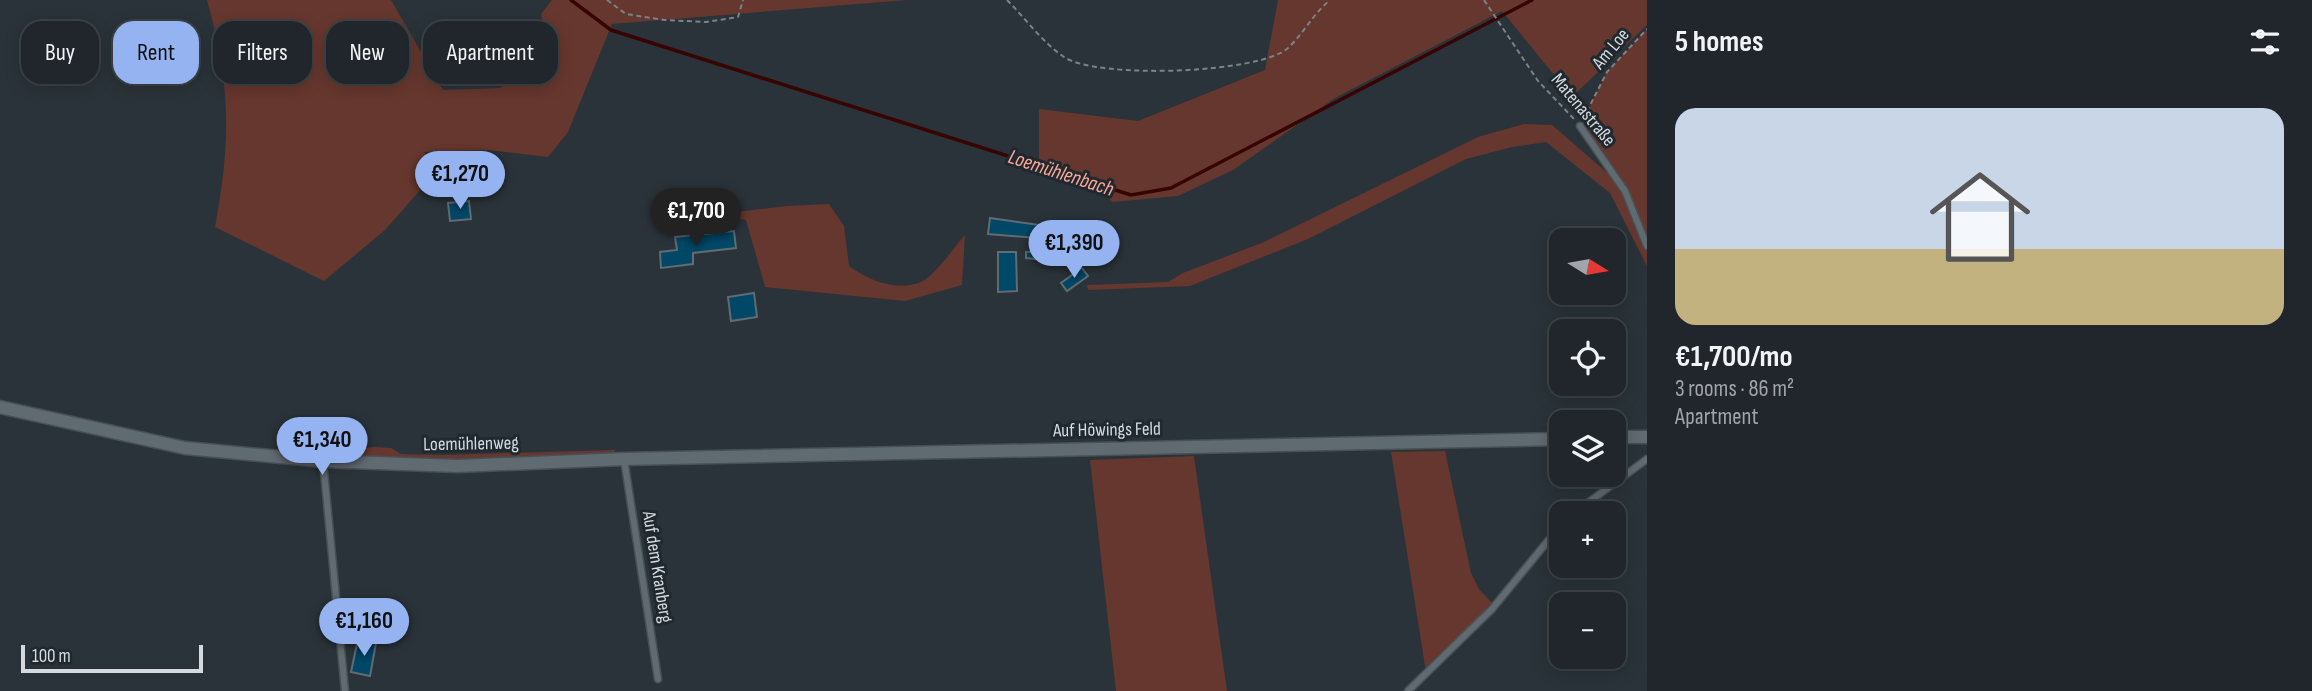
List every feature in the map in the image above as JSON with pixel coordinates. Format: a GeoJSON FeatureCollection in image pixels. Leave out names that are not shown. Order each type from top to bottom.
{"type":"FeatureCollection","features":[{"type":"Feature","properties":{"kind":"street","name":"Loemühlenweg"},"geometry":{"type":"LineString","coordinates":[[0,407],[186,447],[323,461],[458,466],[653,459]]}},
{"type":"Feature","properties":{"kind":"street"},"geometry":{"type":"LineString","coordinates":[[1626,437],[1647,437]]}},
{"type":"Feature","properties":{"kind":"street","name":"Auf Höwings Feld"},"geometry":{"type":"LineString","coordinates":[[653,459],[1549,439]]}},
{"type":"Feature","properties":{"kind":"lane","name":"Matenastraße"},"geometry":{"type":"LineString","coordinates":[[1580,125],[1625,191],[1647,246]]}},
{"type":"Feature","properties":{"kind":"lane","name":"Auf dem Kranberg"},"geometry":{"type":"LineString","coordinates":[[624,459],[658,679]]}},
{"type":"Feature","properties":{"kind":"lane"},"geometry":{"type":"LineString","coordinates":[[1590,501],[1647,459]]}},
{"type":"Feature","properties":{"kind":"lane"},"geometry":{"type":"LineString","coordinates":[[323,461],[345,691]]}},
{"type":"Feature","properties":{"kind":"lane"},"geometry":{"type":"LineString","coordinates":[[1408,691],[1492,609],[1549,540]]}},
{"type":"Feature","properties":{"kind":"path"},"geometry":{"type":"LineString","coordinates":[[607,0],[626,14],[706,22],[738,17],[743,0]]}},
{"type":"Feature","properties":{"kind":"path"},"geometry":{"type":"LineString","coordinates":[[1007,0],[1064,58],[1098,67],[1144,72],[1193,70],[1244,63],[1287,50],[1317,10],[1330,0]]}},
{"type":"Feature","properties":{"kind":"path","name":"Matenastraße"},"geometry":{"type":"LineString","coordinates":[[1484,0],[1538,81],[1580,125]]}},
{"type":"Feature","properties":{"kind":"path","name":"Am Loe"},"geometry":{"type":"LineString","coordinates":[[1580,125],[1607,72],[1647,29]]}},
{"type":"Feature","properties":{"kind":"shaded area"},"geometry":{"type":"Polygon","coordinates":[[[207,0],[391,0],[403,21],[326,21],[326,84],[409,84],[409,31],[423,55],[423,84],[440,84],[443,90],[500,88],[506,84],[558,84],[558,21],[542,21],[541,14],[552,0],[907,0],[612,24],[568,132],[548,157],[489,150],[424,152],[437,171],[385,230],[324,281],[215,227],[226,139],[224,84],[312,84],[312,21],[213,21],[213,23],[207,0]]]}},
{"type":"Feature","properties":{"kind":"shaded area"},"geometry":{"type":"Polygon","coordinates":[[[1278,0],[1647,0],[1647,25],[1572,97],[1502,11],[1335,98],[1233,170],[1178,196],[1113,202],[1080,177],[1039,167],[1039,109],[1138,121],[1265,70],[1278,0]]]}},
{"type":"Feature","properties":{"kind":"shaded area"},"geometry":{"type":"Polygon","coordinates":[[[1647,29],[1647,266],[1610,193],[1546,142],[1512,147],[1466,159],[1308,239],[1190,286],[1088,290],[1087,285],[1168,282],[1183,273],[1264,242],[1478,137],[1524,124],[1552,125],[1619,183],[1580,126],[1607,72],[1647,29]]]}},
{"type":"Feature","properties":{"kind":"shaded area"},"geometry":{"type":"Polygon","coordinates":[[[829,204],[844,226],[849,266],[884,283],[904,286],[923,281],[965,235],[962,285],[905,301],[765,287],[746,220],[710,215],[829,204]]]}},
{"type":"Feature","properties":{"kind":"shaded area"},"geometry":{"type":"Polygon","coordinates":[[[373,447],[391,448],[401,454],[442,455],[615,450],[614,465],[390,469],[371,455],[349,470],[338,469],[329,452],[373,447]]]}},
{"type":"Feature","properties":{"kind":"shaded area"},"geometry":{"type":"Polygon","coordinates":[[[1445,451],[1471,573],[1479,589],[1492,603],[1426,672],[1391,452],[1445,451]]]}},
{"type":"Feature","properties":{"kind":"shaded area"},"geometry":{"type":"Polygon","coordinates":[[[1194,456],[1227,691],[1116,691],[1090,460],[1194,456]]]}},
{"type":"Feature","properties":{"kind":"building"},"geometry":{"type":"Polygon","coordinates":[[[469,201],[471,219],[450,221],[448,203],[469,201]]]}},
{"type":"Feature","properties":{"kind":"building"},"geometry":{"type":"Polygon","coordinates":[[[990,218],[1054,227],[1051,239],[988,234],[990,218]]]}},
{"type":"Feature","properties":{"kind":"building"},"geometry":{"type":"Polygon","coordinates":[[[734,231],[736,248],[693,253],[693,264],[661,268],[660,252],[677,250],[675,237],[734,231]]]}},
{"type":"Feature","properties":{"kind":"building"},"geometry":{"type":"Polygon","coordinates":[[[1065,251],[1064,262],[1026,258],[1026,252],[1065,251]]]}},
{"type":"Feature","properties":{"kind":"building"},"geometry":{"type":"Polygon","coordinates":[[[998,252],[1016,252],[1017,291],[998,292],[998,252]]]}},
{"type":"Feature","properties":{"kind":"building"},"geometry":{"type":"Polygon","coordinates":[[[1082,268],[1088,276],[1067,291],[1061,283],[1082,268]]]}},
{"type":"Feature","properties":{"kind":"building"},"geometry":{"type":"Polygon","coordinates":[[[754,293],[757,317],[731,321],[728,297],[754,293]]]}},
{"type":"Feature","properties":{"kind":"building"},"geometry":{"type":"Polygon","coordinates":[[[358,639],[376,643],[370,676],[351,672],[358,639]]]}},
{"type":"Feature","properties":{"kind":"waterway","name":"Loemühlenbach"},"geometry":{"type":"LineString","coordinates":[[571,0],[611,30],[1131,195],[1171,188],[1532,0]]}}]}
